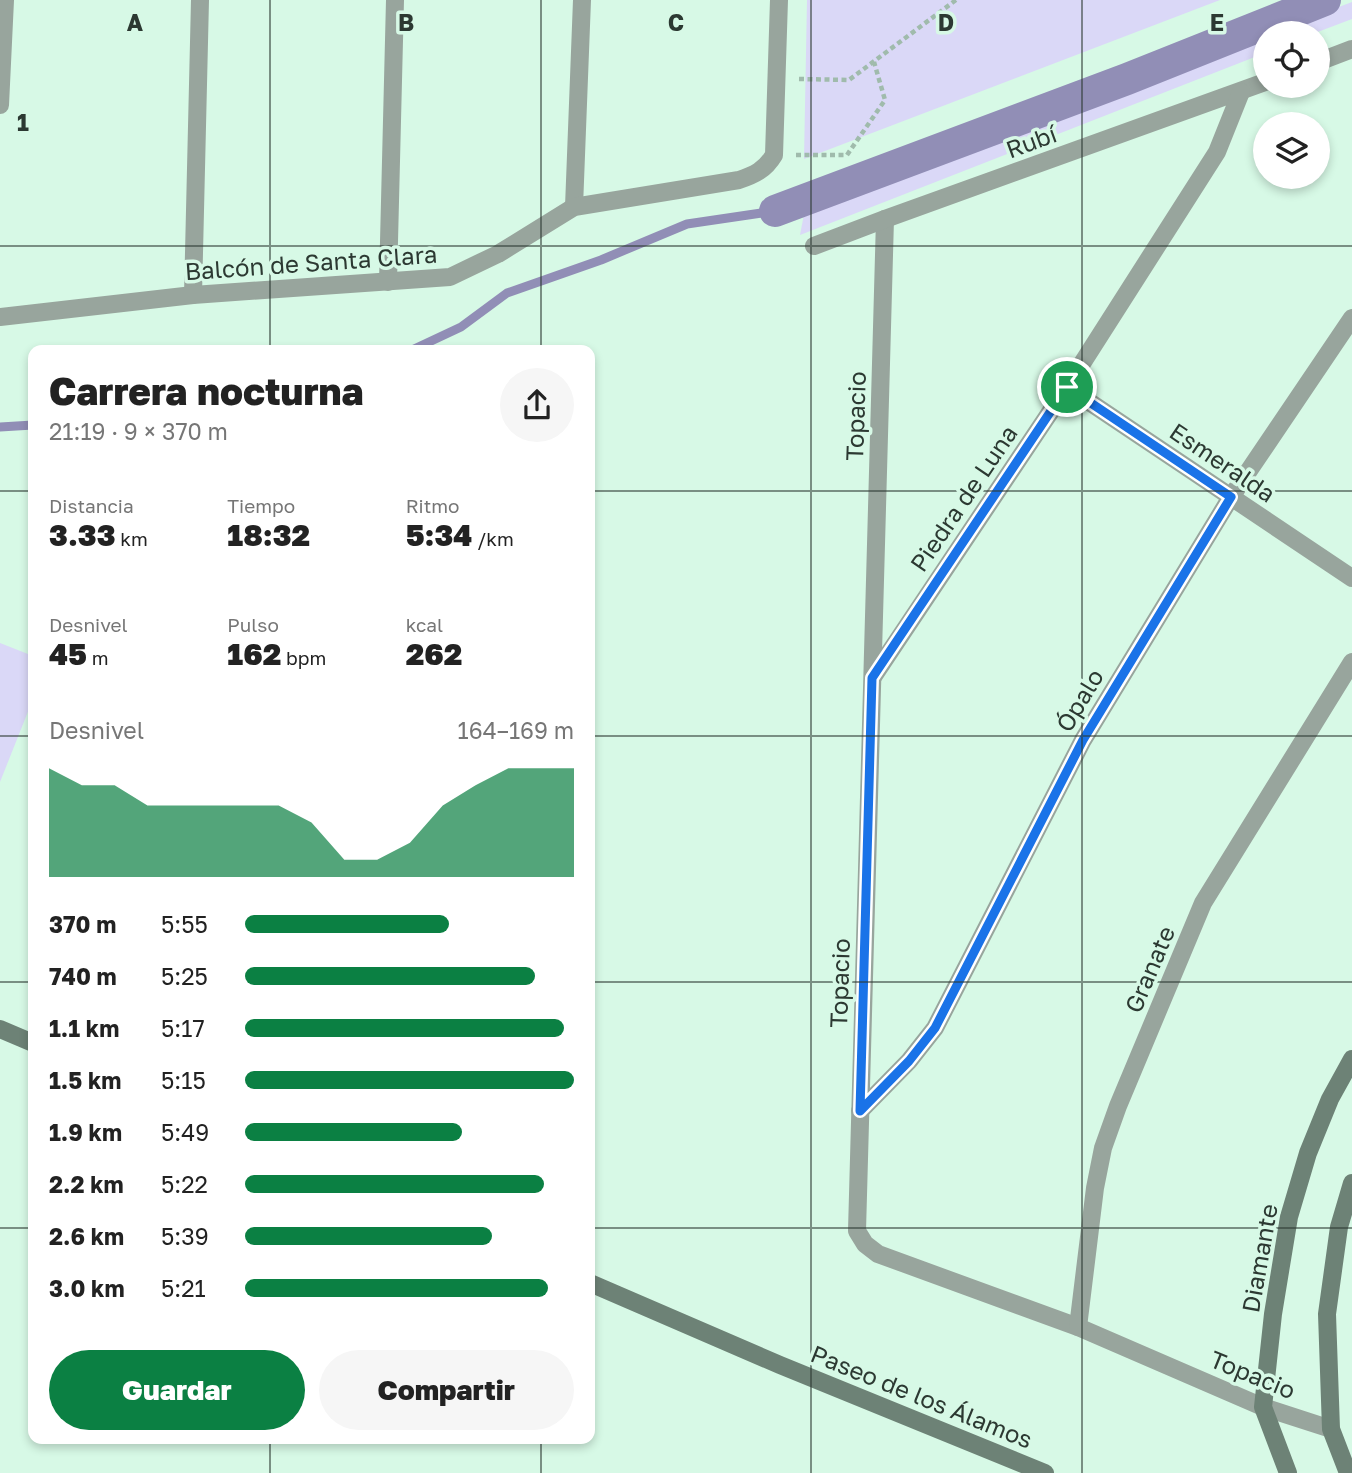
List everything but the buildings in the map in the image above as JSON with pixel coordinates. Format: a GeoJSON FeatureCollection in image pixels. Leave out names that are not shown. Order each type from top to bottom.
{"type":"FeatureCollection","features":[{"type":"Feature","properties":{"kind":"street"},"geometry":{"type":"LineString","coordinates":[[0,105],[5,0]]}},
{"type":"Feature","properties":{"kind":"street"},"geometry":{"type":"LineString","coordinates":[[193,295],[200,0]]}},
{"type":"Feature","properties":{"kind":"street"},"geometry":{"type":"LineString","coordinates":[[388,282],[395,0]]}},
{"type":"Feature","properties":{"kind":"street"},"geometry":{"type":"LineString","coordinates":[[574,207],[582,0]]}},
{"type":"Feature","properties":{"kind":"street"},"geometry":{"type":"LineString","coordinates":[[771,160],[779,0]]}},
{"type":"Feature","properties":{"kind":"street"},"geometry":{"type":"LineString","coordinates":[[1330,57],[1352,49]]}},
{"type":"Feature","properties":{"kind":"street","name":"Rubí"},"geometry":{"type":"LineString","coordinates":[[814,246],[1253,87]]}},
{"type":"Feature","properties":{"kind":"street","name":"Piedra de Luna"},"geometry":{"type":"LineString","coordinates":[[872,678],[1067,387],[1217,152],[1241,92]]}},
{"type":"Feature","properties":{"kind":"street","name":"Balcón de Santa Clara"},"geometry":{"type":"LineString","coordinates":[[0,317],[193,295],[450,277],[499,254],[574,207],[739,180],[758,173],[771,160]]}},
{"type":"Feature","properties":{"kind":"street","name":"Topacio"},"geometry":{"type":"LineString","coordinates":[[885,219],[857,1231],[864,1244],[878,1254],[1079,1327],[1263,1407],[1331,1429]]}},
{"type":"Feature","properties":{"kind":"street","name":"Ópalo"},"geometry":{"type":"LineString","coordinates":[[860,1111],[909,1061],[935,1028],[1083,740],[1231,497],[1352,318]]}},
{"type":"Feature","properties":{"kind":"street","name":"Esmeralda"},"geometry":{"type":"LineString","coordinates":[[1067,387],[1352,578]]}},
{"type":"Feature","properties":{"kind":"street","name":"Granate"},"geometry":{"type":"LineString","coordinates":[[1079,1327],[1095,1188],[1104,1148],[1118,1106],[1203,903],[1352,662]]}},
{"type":"Feature","properties":{"kind":"street"},"geometry":{"type":"LineString","coordinates":[[0,1029],[28,1041]]}},
{"type":"Feature","properties":{"kind":"street","name":"Diamante"},"geometry":{"type":"LineString","coordinates":[[1288,1473],[1263,1407],[1273,1314],[1289,1217],[1308,1153],[1330,1099],[1352,1059]]}},
{"type":"Feature","properties":{"kind":"street"},"geometry":{"type":"LineString","coordinates":[[1348,1473],[1331,1429],[1327,1314],[1339,1227],[1352,1183]]}},
{"type":"Feature","properties":{"kind":"street","name":"Paseo de los Álamos"},"geometry":{"type":"LineString","coordinates":[[595,1285],[780,1365],[1045,1473]]}},
{"type":"Feature","properties":{"kind":"path"},"geometry":{"type":"LineString","coordinates":[[777,79],[849,80],[956,0]]}},
{"type":"Feature","properties":{"kind":"path"},"geometry":{"type":"LineString","coordinates":[[771,160],[847,156],[885,100],[874,62]]}},
{"type":"Feature","properties":{"kind":"shaded area"},"geometry":{"type":"Polygon","coordinates":[[[807,0],[1220,0],[804,159],[807,0]]]}},
{"type":"Feature","properties":{"kind":"shaded area"},"geometry":{"type":"Polygon","coordinates":[[[1352,2],[1352,19],[1330,27],[1330,21],[1302,21],[1352,2]]]}},
{"type":"Feature","properties":{"kind":"shaded area"},"geometry":{"type":"Polygon","coordinates":[[[1253,40],[1253,58],[800,235],[804,214],[1253,40]]]}},
{"type":"Feature","properties":{"kind":"shaded area"},"geometry":{"type":"Polygon","coordinates":[[[0,643],[28,654],[28,712],[0,782],[0,643]]]}},
{"type":"Feature","properties":{"kind":"waterway"},"geometry":{"type":"LineString","coordinates":[[775,211],[1127,79],[1325,0]]}},
{"type":"Feature","properties":{"kind":"waterway"},"geometry":{"type":"LineString","coordinates":[[423,345],[461,327],[507,293],[601,260],[687,224],[775,211]]}},
{"type":"Feature","properties":{"kind":"waterway"},"geometry":{"type":"LineString","coordinates":[[0,427],[28,425]]}},
{"type":"Feature","properties":{"kind":"route"},"geometry":{"type":"LineString","coordinates":[[1067,387],[1231,497],[1083,740],[935,1028],[909,1061],[860,1111],[872,678],[1067,387]]}}]}
